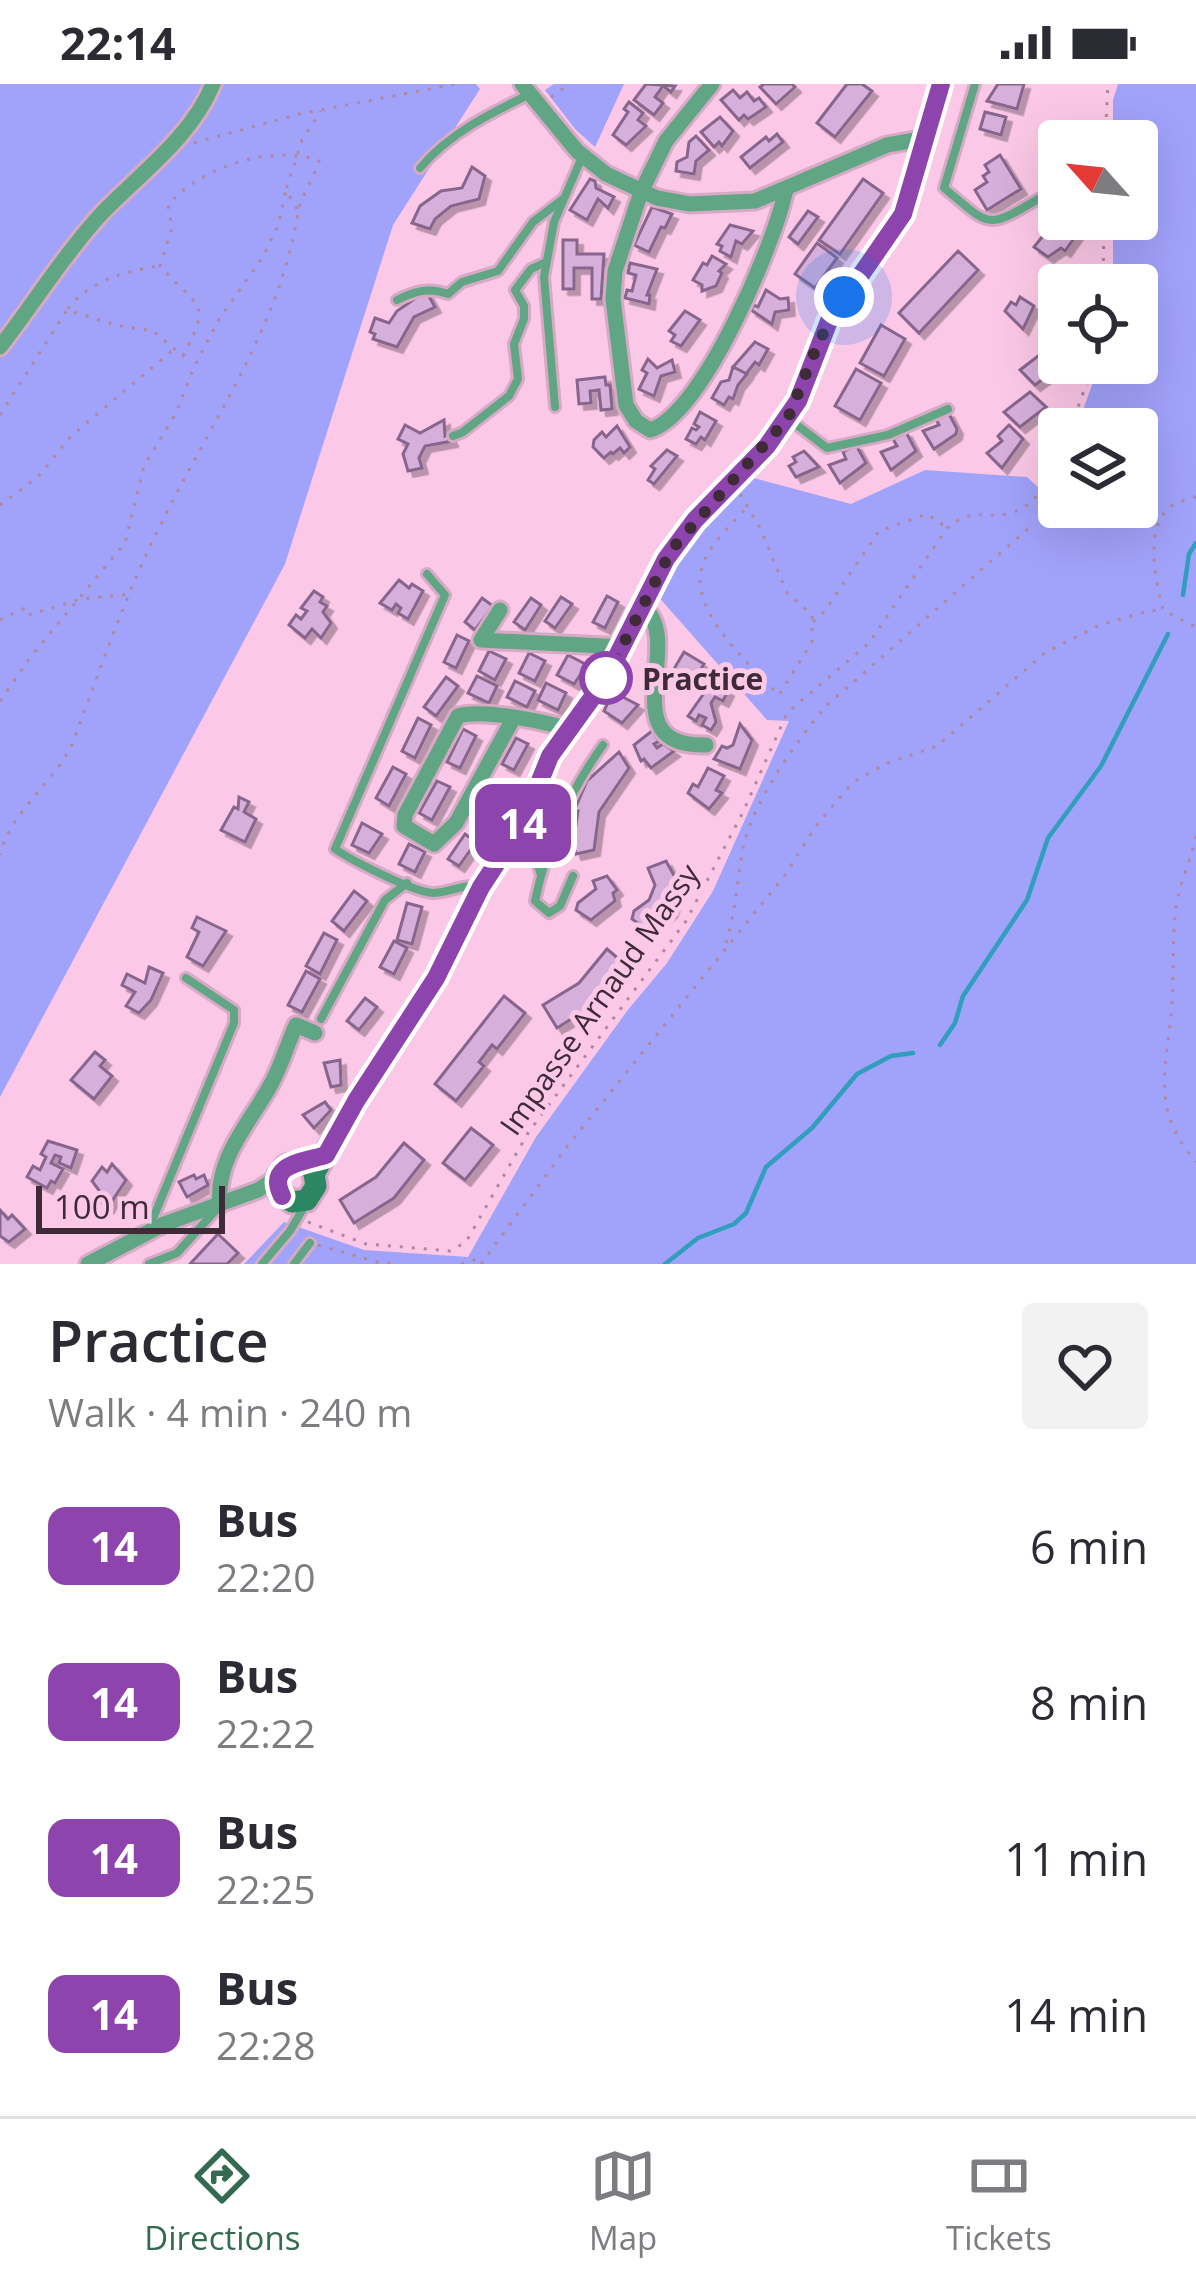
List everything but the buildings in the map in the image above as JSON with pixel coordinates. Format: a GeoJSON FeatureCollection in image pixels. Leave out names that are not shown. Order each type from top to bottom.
{"type":"FeatureCollection","features":[{"type":"Feature","properties":{"kind":"street"},"geometry":{"type":"LineString","coordinates":[[0,347],[80,239],[164,153],[207,100],[213,84]]}},
{"type":"Feature","properties":{"kind":"street"},"geometry":{"type":"LineString","coordinates":[[712,84],[666,141],[641,192],[615,271],[613,299],[626,405],[636,421],[650,430],[663,426],[701,382],[744,304],[786,189]]}},
{"type":"Feature","properties":{"kind":"street"},"geometry":{"type":"LineString","coordinates":[[88,1264],[147,1232],[220,1205],[285,1196],[316,1186],[313,1164],[429,989],[481,887],[512,844],[550,756],[624,647],[672,549],[788,418],[829,321],[893,234],[912,152],[941,84]]}},
{"type":"Feature","properties":{"kind":"street"},"geometry":{"type":"LineString","coordinates":[[531,94],[582,156],[606,174],[641,192],[690,204],[755,201],[868,153],[912,152]]}},
{"type":"Feature","properties":{"kind":"street"},"geometry":{"type":"LineString","coordinates":[[642,606],[655,614],[659,630],[655,716],[670,738],[686,745],[706,745]]}},
{"type":"Feature","properties":{"kind":"street"},"geometry":{"type":"LineString","coordinates":[[500,610],[481,640],[624,647]]}},
{"type":"Feature","properties":{"kind":"street"},"geometry":{"type":"LineString","coordinates":[[513,719],[456,823],[434,844],[411,834],[404,826],[405,814],[458,716],[467,713],[513,719],[569,729]]}},
{"type":"Feature","properties":{"kind":"street"},"geometry":{"type":"LineString","coordinates":[[220,1205],[218,1182],[241,1131],[271,1086],[296,1025],[318,1026]]}},
{"type":"Feature","properties":{"kind":"street"},"geometry":{"type":"LineString","coordinates":[[285,1196],[286,1166],[313,1164]]}},
{"type":"Feature","properties":{"kind":"lane"},"geometry":{"type":"LineString","coordinates":[[976,84],[944,188],[983,220],[999,222],[1038,199]]}},
{"type":"Feature","properties":{"kind":"lane"},"geometry":{"type":"LineString","coordinates":[[420,168],[439,146],[477,120],[531,94]]}},
{"type":"Feature","properties":{"kind":"lane"},"geometry":{"type":"LineString","coordinates":[[555,407],[544,277],[554,222],[582,156]]}},
{"type":"Feature","properties":{"kind":"lane"},"geometry":{"type":"LineString","coordinates":[[397,300],[415,291],[435,289],[448,294],[461,282],[498,271],[532,222],[564,198]]}},
{"type":"Feature","properties":{"kind":"lane"},"geometry":{"type":"LineString","coordinates":[[453,436],[509,396],[518,379],[514,344],[524,319],[524,306],[515,290],[531,269],[547,262]]}},
{"type":"Feature","properties":{"kind":"lane"},"geometry":{"type":"LineString","coordinates":[[788,418],[826,448],[888,435],[948,409]]}},
{"type":"Feature","properties":{"kind":"lane"},"geometry":{"type":"LineString","coordinates":[[427,574],[445,595],[335,849],[354,862],[431,893],[470,884],[481,887]]}},
{"type":"Feature","properties":{"kind":"lane"},"geometry":{"type":"LineString","coordinates":[[573,876],[560,906],[549,913],[535,901],[560,817],[602,745]]}},
{"type":"Feature","properties":{"kind":"lane"},"geometry":{"type":"LineString","coordinates":[[528,833],[541,875]]}},
{"type":"Feature","properties":{"kind":"lane"},"geometry":{"type":"LineString","coordinates":[[318,1026],[385,900],[407,883]]}},
{"type":"Feature","properties":{"kind":"lane"},"geometry":{"type":"LineString","coordinates":[[147,1232],[234,1023],[234,1010],[186,978]]}},
{"type":"Feature","properties":{"kind":"lane"},"geometry":{"type":"LineString","coordinates":[[262,1264],[285,1196]]}},
{"type":"Feature","properties":{"kind":"lane"},"geometry":{"type":"LineString","coordinates":[[148,1264],[177,1253],[220,1205]]}},
{"type":"Feature","properties":{"kind":"lane"},"geometry":{"type":"LineString","coordinates":[[294,1264],[310,1243]]}},
{"type":"Feature","properties":{"kind":"path"},"geometry":{"type":"LineString","coordinates":[[164,153],[299,114],[456,84]]}},
{"type":"Feature","properties":{"kind":"path"},"geometry":{"type":"LineString","coordinates":[[531,94],[569,84]]}},
{"type":"Feature","properties":{"kind":"path"},"geometry":{"type":"LineString","coordinates":[[1106,120],[1108,84]]}},
{"type":"Feature","properties":{"kind":"path"},"geometry":{"type":"LineString","coordinates":[[0,700],[125,543],[144,466],[176,413],[219,319],[278,226],[302,140],[321,111]]}},
{"type":"Feature","properties":{"kind":"path"},"geometry":{"type":"LineString","coordinates":[[0,855],[10,827],[57,773],[71,747],[158,530],[250,358],[279,290],[298,226],[298,210],[319,161],[271,156],[242,163],[181,191],[168,206],[172,228],[160,266]]}},
{"type":"Feature","properties":{"kind":"path"},"geometry":{"type":"LineString","coordinates":[[286,190],[298,210]]}},
{"type":"Feature","properties":{"kind":"path"},"geometry":{"type":"LineString","coordinates":[[0,415],[80,293],[130,271],[160,266]]}},
{"type":"Feature","properties":{"kind":"path"},"geometry":{"type":"LineString","coordinates":[[67,310],[153,331],[183,356],[202,318],[200,305],[160,266]]}},
{"type":"Feature","properties":{"kind":"path"},"geometry":{"type":"LineString","coordinates":[[0,505],[38,477],[70,436],[175,348]]}},
{"type":"Feature","properties":{"kind":"path"},"geometry":{"type":"LineString","coordinates":[[733,482],[748,506],[787,593],[812,615],[812,642],[779,694],[737,652],[705,606],[700,583],[702,565],[748,506]]}},
{"type":"Feature","properties":{"kind":"path"},"geometry":{"type":"LineString","coordinates":[[812,623],[878,530],[926,514],[947,528],[964,514],[1012,512],[1038,494]]}},
{"type":"Feature","properties":{"kind":"path"},"geometry":{"type":"LineString","coordinates":[[1162,610],[1154,556],[1160,524],[1173,504],[1196,496]]}},
{"type":"Feature","properties":{"kind":"path"},"geometry":{"type":"LineString","coordinates":[[726,944],[748,835],[802,736],[825,707],[1030,527]]}},
{"type":"Feature","properties":{"kind":"path","name":"Impasse Arnaud Massy"},"geometry":{"type":"LineString","coordinates":[[285,1196],[366,1244],[450,1251],[466,1242],[528,1133],[686,921],[788,712],[869,643],[947,528]]}},
{"type":"Feature","properties":{"kind":"path"},"geometry":{"type":"LineString","coordinates":[[699,536],[714,546]]}},
{"type":"Feature","properties":{"kind":"path"},"geometry":{"type":"LineString","coordinates":[[0,620],[25,608],[28,615],[81,599],[124,596],[132,590]]}},
{"type":"Feature","properties":{"kind":"path"},"geometry":{"type":"LineString","coordinates":[[481,1264],[569,1144],[852,784],[885,764],[937,746],[1046,652],[1100,625],[1162,610],[1196,627]]}},
{"type":"Feature","properties":{"kind":"path"},"geometry":{"type":"LineString","coordinates":[[1196,836],[1176,909],[1172,1002],[1161,1071],[1169,1120],[1179,1143],[1196,1162]]}},
{"type":"Feature","properties":{"kind":"path"},"geometry":{"type":"LineString","coordinates":[[310,1243],[399,1264]]}},
{"type":"Feature","properties":{"kind":"path"},"geometry":{"type":"LineString","coordinates":[[461,1264],[484,1257]]}},
{"type":"Feature","properties":{"kind":"shaded area"},"geometry":{"type":"Polygon","coordinates":[[[0,84],[476,84],[480,89],[393,225],[285,564],[0,1097],[0,84]]]}},
{"type":"Feature","properties":{"kind":"shaded area"},"geometry":{"type":"Polygon","coordinates":[[[554,84],[624,84],[595,147],[545,90],[554,84]]]}},
{"type":"Feature","properties":{"kind":"shaded area"},"geometry":{"type":"Polygon","coordinates":[[[1118,84],[1196,84],[1196,1264],[244,1264],[284,1222],[364,1250],[468,1257],[536,1137],[667,963],[713,891],[789,721],[767,720],[656,594],[674,559],[754,478],[851,504],[925,470],[1027,477],[1038,487],[1038,528],[1158,528],[1158,408],[1084,408],[1092,384],[1158,384],[1158,264],[1113,264],[1113,240],[1158,240],[1158,120],[1113,120],[1118,84]]]}},
{"type":"Feature","properties":{"kind":"waterway"},"geometry":{"type":"LineString","coordinates":[[1183,595],[1189,554],[1196,543]]}},
{"type":"Feature","properties":{"kind":"waterway"},"geometry":{"type":"LineString","coordinates":[[940,1045],[955,1023],[963,996],[1027,900],[1048,838],[1101,766],[1168,634]]}},
{"type":"Feature","properties":{"kind":"waterway"},"geometry":{"type":"LineString","coordinates":[[665,1264],[698,1238],[734,1224],[746,1213],[766,1167],[812,1128],[857,1074],[891,1056],[913,1053]]}},
{"type":"Feature","properties":{"kind":"bus line","name":"14"},"geometry":{"type":"LineString","coordinates":[[282,1196],[277,1182],[281,1171],[292,1163],[326,1155],[423,1000],[481,887],[523,823],[550,756],[605,680],[666,559],[788,418],[829,321],[903,214],[941,84]]}},
{"type":"Feature","properties":{"kind":"place","name":"Practice"},"geometry":{"type":"Point","coordinates":[606,678]}},
{"type":"Feature","properties":{"kind":"route"},"geometry":{"type":"LineString","coordinates":[[606,678],[672,549],[788,418],[819,341],[844,297]]}}]}
